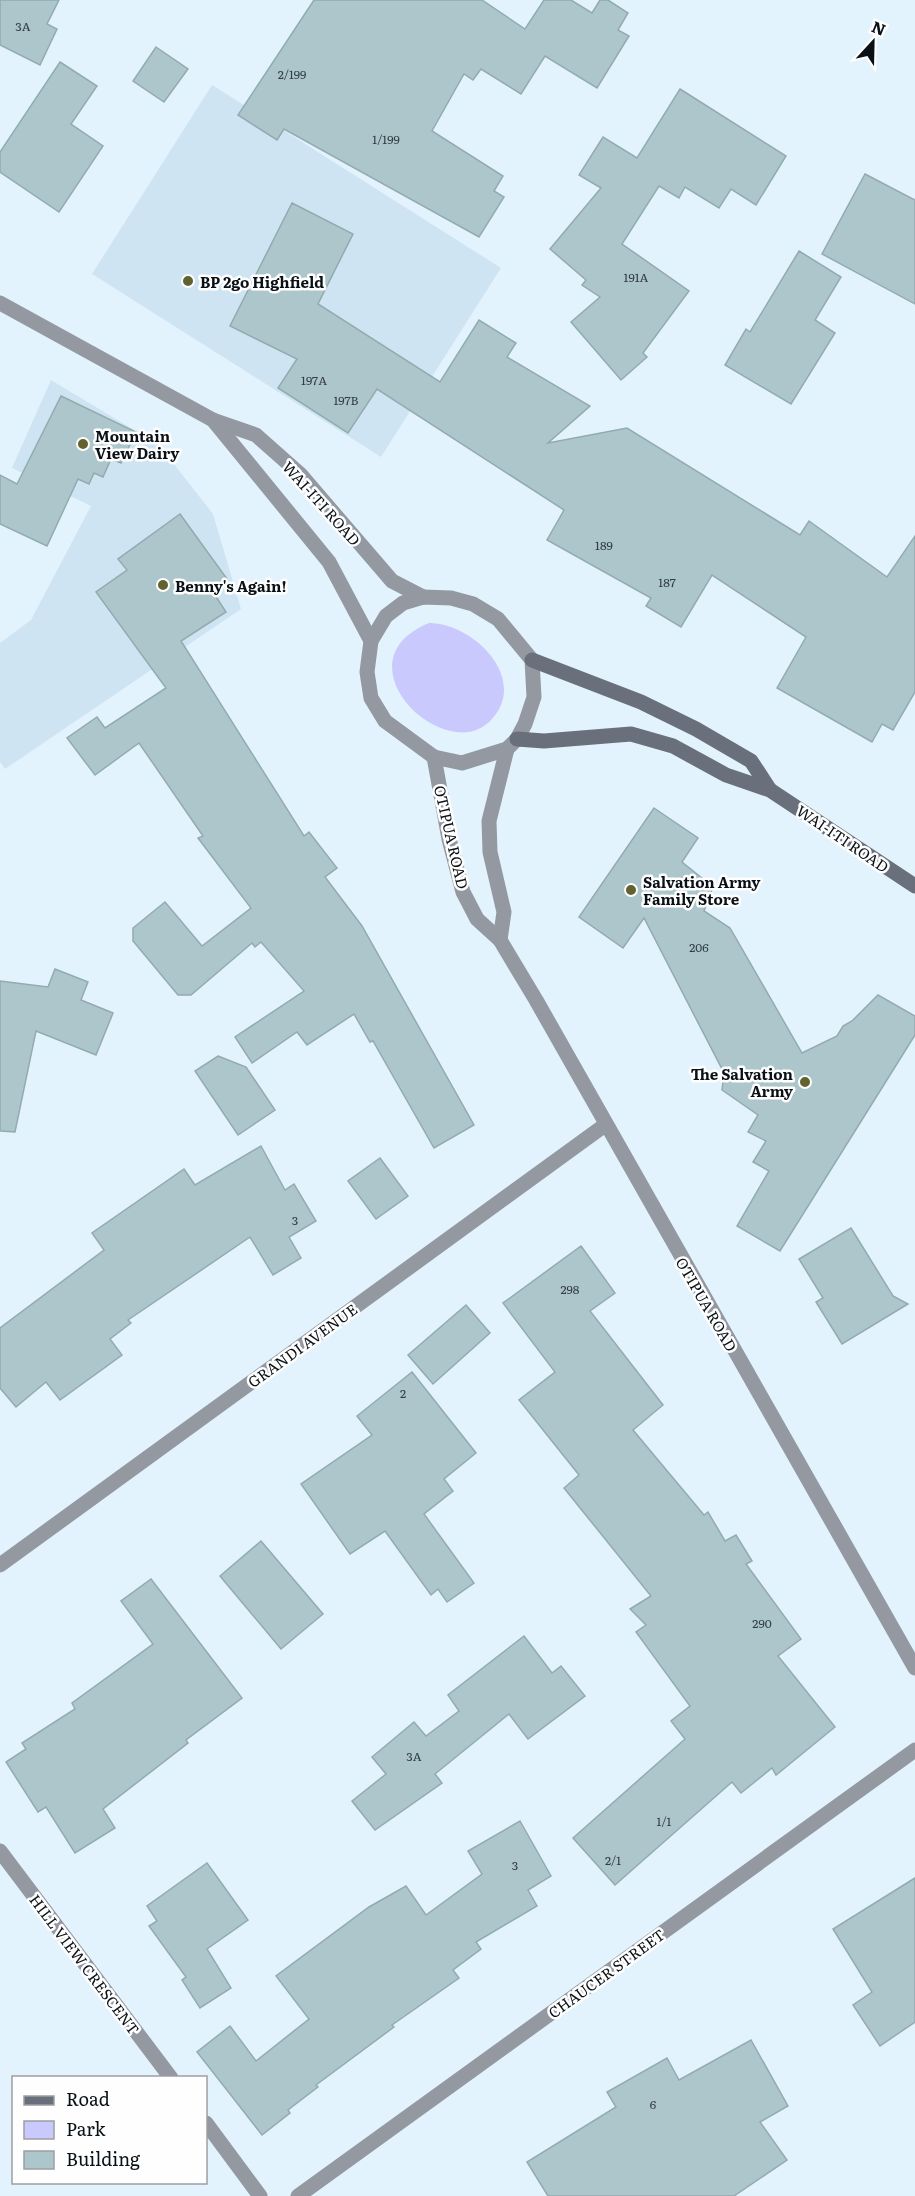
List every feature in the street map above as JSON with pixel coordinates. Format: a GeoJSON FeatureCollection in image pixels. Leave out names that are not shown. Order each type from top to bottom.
{"type":"FeatureCollection","features":[{"type":"Feature","properties":{"kind":"main road","name":"WAI-ITI ROAD"},"geometry":{"type":"LineString","coordinates":[[531,660],[640,702],[696,729],[751,761],[770,790]]}},
{"type":"Feature","properties":{"kind":"main road","name":"WAI-ITI ROAD"},"geometry":{"type":"LineString","coordinates":[[512,744],[631,734],[673,746],[726,775],[770,790],[915,886]]}},
{"type":"Feature","properties":{"kind":"street","name":"WAI-ITI ROAD"},"geometry":{"type":"LineString","coordinates":[[0,303],[213,420],[256,435],[300,474],[392,581],[423,597]]}},
{"type":"Feature","properties":{"kind":"street","name":"WAI-ITI ROAD"},"geometry":{"type":"LineString","coordinates":[[213,420],[329,562],[370,641]]}},
{"type":"Feature","properties":{"kind":"street"},"geometry":{"type":"LineString","coordinates":[[500,940],[504,912],[490,852],[489,821],[512,744],[525,724],[534,697],[531,660],[498,619],[473,604],[451,598],[423,597],[403,603],[386,616],[370,641],[367,672],[372,698],[385,721],[434,758],[462,763],[512,744]]}},
{"type":"Feature","properties":{"kind":"street","name":"OTIPUA ROAD"},"geometry":{"type":"LineString","coordinates":[[434,758],[449,839],[463,892],[477,919],[500,940],[915,1668]]}},
{"type":"Feature","properties":{"kind":"street","name":"GRANDI AVENUE"},"geometry":{"type":"LineString","coordinates":[[0,1565],[604,1125]]}},
{"type":"Feature","properties":{"kind":"street","name":"CHAUCER STREET"},"geometry":{"type":"LineString","coordinates":[[298,2196],[915,1750]]}},
{"type":"Feature","properties":{"kind":"street","name":"HILL VIEW CRESCENT"},"geometry":{"type":"LineString","coordinates":[[0,1851],[169,2076]]}},
{"type":"Feature","properties":{"kind":"street"},"geometry":{"type":"LineString","coordinates":[[207,2124],[260,2196]]}},
{"type":"Feature","properties":{"kind":"shaded area"},"geometry":{"type":"Polygon","coordinates":[[[212,85],[501,268],[381,457],[92,274],[212,85]]]}},
{"type":"Feature","properties":{"kind":"shaded area"},"geometry":{"type":"Polygon","coordinates":[[[51,380],[159,445],[213,514],[241,609],[5,769],[0,762],[0,643],[31,620],[91,506],[12,468],[51,380]]]}},
{"type":"Feature","properties":{"kind":"green space"},"geometry":{"type":"Polygon","coordinates":[[[429,623],[446,625],[463,632],[491,656],[500,671],[504,687],[502,703],[492,719],[472,731],[450,731],[427,721],[408,705],[395,684],[392,662],[403,640],[429,623]]]}},
{"type":"Feature","properties":{"kind":"building"},"geometry":{"type":"Polygon","coordinates":[[[0,0],[59,0],[47,24],[57,29],[40,65],[0,45],[0,0]]]}},
{"type":"Feature","properties":{"kind":"building"},"geometry":{"type":"Polygon","coordinates":[[[314,0],[482,0],[525,29],[544,0],[571,0],[592,13],[600,0],[608,0],[628,13],[618,30],[629,36],[597,88],[545,56],[521,94],[481,69],[473,80],[464,74],[432,131],[503,176],[494,191],[504,197],[479,237],[284,129],[277,140],[238,115],[314,0]]]}},
{"type":"Feature","properties":{"kind":"building"},"geometry":{"type":"Polygon","coordinates":[[[156,47],[188,69],[164,102],[133,81],[156,47]]]}},
{"type":"Feature","properties":{"kind":"building"},"geometry":{"type":"Polygon","coordinates":[[[60,62],[97,86],[71,124],[103,146],[59,212],[0,172],[0,152],[60,62]]]}},
{"type":"Feature","properties":{"kind":"building"},"geometry":{"type":"Polygon","coordinates":[[[680,89],[786,156],[756,205],[731,189],[719,208],[685,187],[679,198],[659,186],[622,244],[689,291],[643,353],[647,357],[621,380],[571,322],[600,297],[582,285],[586,280],[550,249],[601,188],[579,175],[603,137],[637,158],[680,89]]]}},
{"type":"Feature","properties":{"kind":"building"},"geometry":{"type":"Polygon","coordinates":[[[865,174],[915,200],[915,304],[822,254],[865,174]]]}},
{"type":"Feature","properties":{"kind":"building"},"geometry":{"type":"Polygon","coordinates":[[[292,203],[353,234],[318,304],[440,382],[479,320],[516,343],[507,357],[590,406],[548,443],[627,428],[800,535],[809,521],[887,577],[915,536],[915,692],[893,730],[882,724],[872,742],[777,688],[806,637],[712,575],[681,627],[646,606],[651,598],[547,540],[564,510],[377,389],[348,433],[278,388],[297,359],[230,326],[292,203]]]}},
{"type":"Feature","properties":{"kind":"building"},"geometry":{"type":"Polygon","coordinates":[[[799,251],[841,277],[815,320],[835,333],[791,404],[725,365],[746,329],[750,332],[799,251]]]}},
{"type":"Feature","properties":{"kind":"building"},"geometry":{"type":"Polygon","coordinates":[[[61,396],[136,432],[121,463],[111,459],[103,477],[94,473],[89,484],[78,479],[47,546],[0,524],[0,475],[17,484],[61,396]]]}},
{"type":"Feature","properties":{"kind":"building"},"geometry":{"type":"Polygon","coordinates":[[[180,514],[227,579],[213,592],[226,612],[181,641],[304,836],[309,832],[337,868],[325,877],[362,926],[474,1125],[434,1148],[373,1041],[370,1042],[354,1014],[307,1045],[297,1032],[252,1063],[235,1037],[304,991],[261,942],[255,947],[252,943],[191,995],[178,995],[133,941],[133,928],[165,902],[202,946],[251,908],[198,838],[203,836],[139,743],[95,775],[67,738],[97,717],[105,728],[166,688],[96,592],[127,570],[118,559],[180,514]]]}},
{"type":"Feature","properties":{"kind":"building","name":"The Salvation Army"},"geometry":{"type":"Polygon","coordinates":[[[654,808],[698,838],[682,862],[713,887],[704,911],[730,928],[802,1053],[837,1036],[843,1026],[852,1021],[878,995],[915,1016],[915,1035],[780,1251],[737,1226],[769,1171],[753,1162],[766,1141],[748,1132],[758,1115],[722,1090],[724,1073],[644,918],[623,948],[579,917],[654,808]]]}},
{"type":"Feature","properties":{"kind":"building"},"geometry":{"type":"Polygon","coordinates":[[[55,969],[88,982],[81,1000],[113,1013],[96,1055],[36,1031],[15,1132],[0,1131],[0,981],[48,987],[55,969]]]}},
{"type":"Feature","properties":{"kind":"building"},"geometry":{"type":"Polygon","coordinates":[[[218,1056],[246,1067],[275,1110],[238,1135],[195,1071],[218,1056]]]}},
{"type":"Feature","properties":{"kind":"building"},"geometry":{"type":"Polygon","coordinates":[[[261,1146],[285,1190],[294,1184],[316,1221],[289,1237],[301,1258],[273,1275],[250,1237],[128,1320],[131,1323],[110,1339],[122,1355],[60,1400],[46,1382],[16,1407],[0,1388],[0,1328],[104,1250],[92,1233],[184,1169],[195,1185],[261,1146]]]}},
{"type":"Feature","properties":{"kind":"building"},"geometry":{"type":"Polygon","coordinates":[[[380,1158],[408,1196],[376,1219],[348,1181],[380,1158]]]}},
{"type":"Feature","properties":{"kind":"building"},"geometry":{"type":"Polygon","coordinates":[[[851,1228],[893,1296],[908,1304],[842,1344],[816,1302],[823,1298],[799,1259],[851,1228]]]}},
{"type":"Feature","properties":{"kind":"building"},"geometry":{"type":"Polygon","coordinates":[[[581,1246],[615,1293],[590,1311],[663,1405],[633,1430],[704,1515],[708,1512],[725,1541],[736,1535],[752,1561],[746,1564],[801,1639],[778,1656],[835,1727],[776,1775],[772,1768],[741,1793],[732,1782],[615,1885],[573,1838],[685,1739],[671,1721],[690,1706],[636,1632],[646,1625],[630,1609],[651,1596],[564,1488],[579,1475],[519,1400],[555,1372],[503,1303],[581,1246]]]}},
{"type":"Feature","properties":{"kind":"building"},"geometry":{"type":"Polygon","coordinates":[[[466,1305],[490,1333],[433,1384],[408,1355],[466,1305]]]}},
{"type":"Feature","properties":{"kind":"building"},"geometry":{"type":"Polygon","coordinates":[[[412,1372],[476,1453],[444,1479],[453,1491],[424,1514],[474,1583],[447,1602],[438,1589],[431,1595],[385,1531],[350,1554],[301,1484],[372,1435],[357,1416],[412,1372]]]}},
{"type":"Feature","properties":{"kind":"building"},"geometry":{"type":"Polygon","coordinates":[[[261,1541],[323,1614],[281,1649],[220,1576],[261,1541]]]}},
{"type":"Feature","properties":{"kind":"building"},"geometry":{"type":"Polygon","coordinates":[[[151,1579],[242,1698],[186,1740],[188,1743],[103,1809],[115,1828],[75,1853],[46,1807],[38,1812],[6,1762],[26,1749],[22,1743],[75,1709],[72,1703],[153,1644],[121,1601],[151,1579]]]}},
{"type":"Feature","properties":{"kind":"building"},"geometry":{"type":"Polygon","coordinates":[[[524,1636],[552,1673],[561,1666],[585,1696],[528,1739],[509,1714],[435,1774],[442,1783],[375,1830],[352,1801],[386,1774],[372,1757],[414,1722],[426,1736],[459,1711],[448,1695],[524,1636]]]}},
{"type":"Feature","properties":{"kind":"building"},"geometry":{"type":"Polygon","coordinates":[[[520,1821],[551,1876],[528,1890],[537,1906],[476,1942],[481,1949],[453,1970],[459,1978],[392,2025],[394,2027],[316,2085],[318,2087],[288,2110],[290,2113],[262,2135],[197,2052],[230,2026],[256,2061],[309,2019],[276,1976],[369,1907],[406,1886],[426,1915],[482,1874],[468,1851],[520,1821]]]}},
{"type":"Feature","properties":{"kind":"building"},"geometry":{"type":"Polygon","coordinates":[[[207,1863],[248,1920],[207,1949],[231,1988],[200,2008],[182,1980],[186,1977],[149,1926],[157,1921],[147,1906],[207,1863]]]}},
{"type":"Feature","properties":{"kind":"building"},"geometry":{"type":"Polygon","coordinates":[[[915,1878],[915,2022],[880,2046],[853,2005],[872,1992],[833,1929],[915,1878]]]}},
{"type":"Feature","properties":{"kind":"building"},"geometry":{"type":"Polygon","coordinates":[[[751,2040],[788,2106],[760,2122],[787,2160],[734,2196],[548,2196],[527,2162],[616,2107],[607,2092],[667,2058],[679,2080],[751,2040]]]}},
{"type":"Feature","properties":{"kind":"place","name":"BP 2go Highfield"},"geometry":{"type":"Point","coordinates":[188,281]}},
{"type":"Feature","properties":{"kind":"place","name":"Mountain View Dairy"},"geometry":{"type":"Point","coordinates":[83,444]}},
{"type":"Feature","properties":{"kind":"place","name":"Benny's Again!"},"geometry":{"type":"Point","coordinates":[163,585]}},
{"type":"Feature","properties":{"kind":"place","name":"Salvation Army Family Store"},"geometry":{"type":"Point","coordinates":[631,890]}},
{"type":"Feature","properties":{"kind":"place","name":"The Salvation Army"},"geometry":{"type":"Point","coordinates":[805,1082]}}]}
